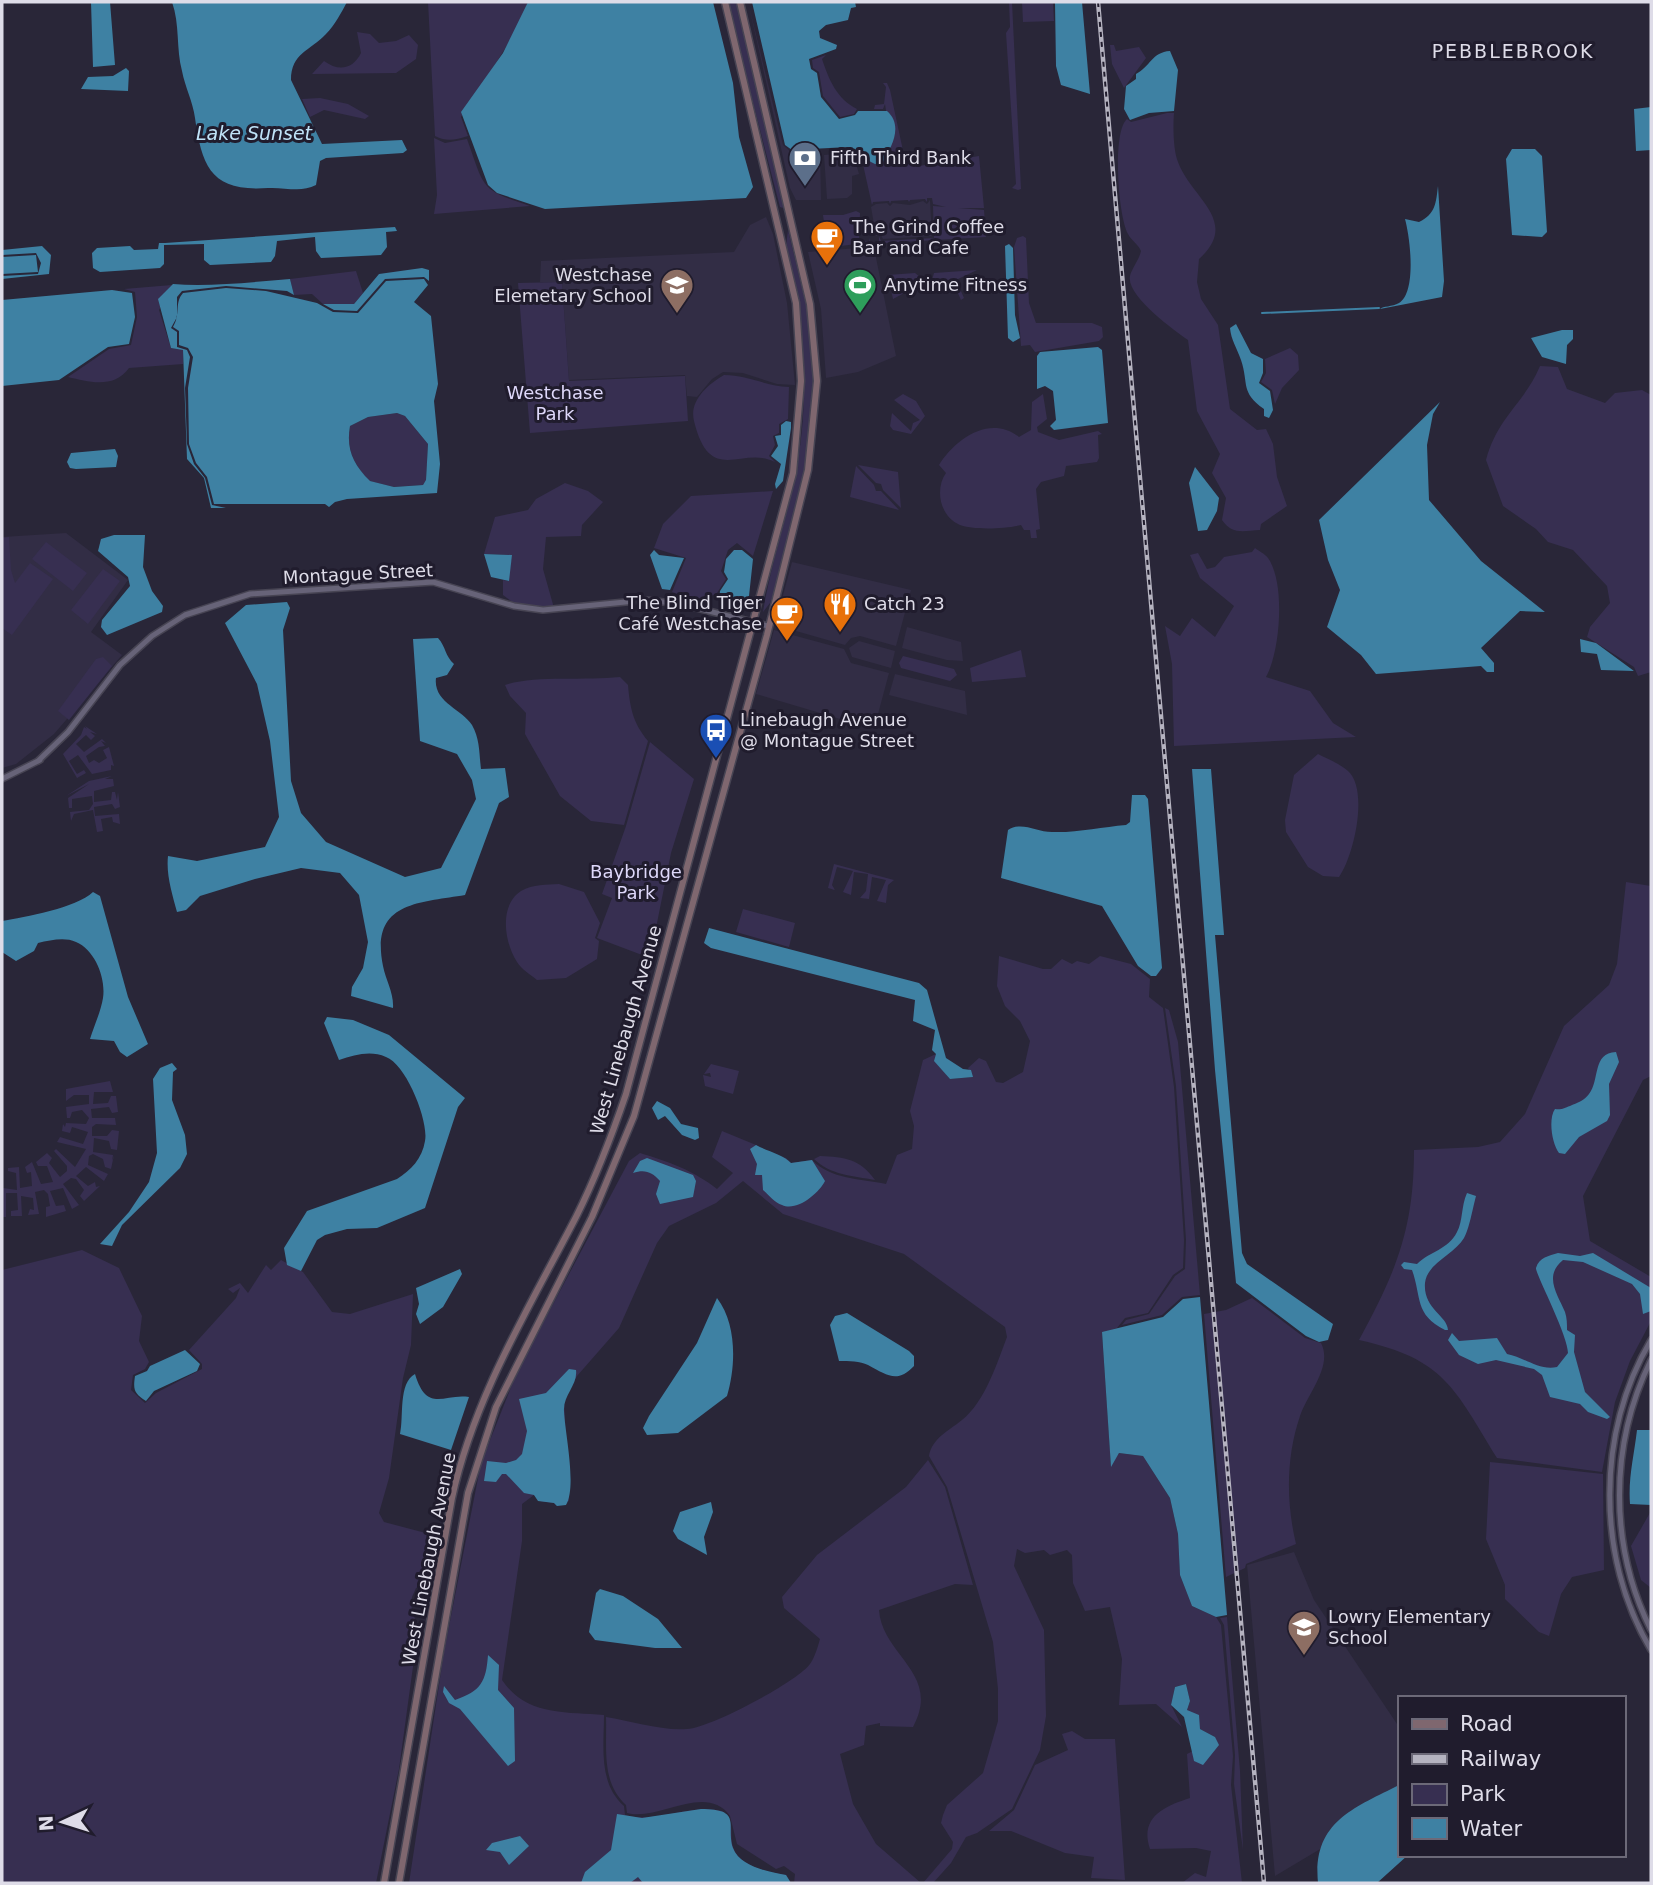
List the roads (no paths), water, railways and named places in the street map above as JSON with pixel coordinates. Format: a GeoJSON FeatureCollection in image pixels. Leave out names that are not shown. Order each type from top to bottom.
{"type":"FeatureCollection","features":[{"type":"Feature","properties":{"kind":"main road","name":"West Linebaugh Avenue"},"geometry":{"type":"LineString","coordinates":[[384,1883],[454,1489],[482,1402],[577,1214],[617,1121],[755,623],[796,456],[801,354],[791,279],[725,2]]}},
{"type":"Feature","properties":{"kind":"main road","name":"West Linebaugh Avenue"},"geometry":{"type":"LineString","coordinates":[[399,1883],[468,1493],[496,1407],[590,1221],[631,1124],[768,626],[808,470],[817,381],[814,328],[805,275],[740,2]]}},
{"type":"Feature","properties":{"kind":"main road"},"geometry":{"type":"LineString","coordinates":[[454,1489],[468,1493]]}},
{"type":"Feature","properties":{"kind":"street","name":"Montague Street"},"geometry":{"type":"LineString","coordinates":[[2,779],[38,761],[70,735],[120,665],[152,636],[185,615],[250,594],[433,582],[514,606],[543,610],[646,600],[681,604],[768,626]]}},
{"type":"Feature","properties":{"kind":"street"},"geometry":{"type":"LineString","coordinates":[[1651,1340],[1639,1362],[1620,1414],[1612,1450],[1610,1490],[1612,1540],[1624,1591],[1651,1650]]}},
{"type":"Feature","properties":{"kind":"street"},"geometry":{"type":"LineString","coordinates":[[1651,1360],[1639,1388],[1623,1446],[1619,1507],[1632,1584],[1651,1630]]}},
{"type":"Feature","properties":{"kind":"water"},"geometry":{"type":"Polygon","coordinates":[[[91,2],[110,2],[115,65],[93,67],[91,2]]]}},
{"type":"Feature","properties":{"kind":"water","name":"Lake Sunset"},"geometry":{"type":"Polygon","coordinates":[[[172,2],[347,2],[329,30],[298,58],[291,80],[322,144],[402,140],[407,150],[403,153],[326,158],[320,161],[316,185],[305,189],[249,188],[222,181],[206,163],[201,151],[194,112],[180,63],[172,2]]]}},
{"type":"Feature","properties":{"kind":"water"},"geometry":{"type":"Polygon","coordinates":[[[528,2],[713,2],[733,83],[739,137],[753,187],[746,198],[545,209],[497,193],[488,185],[461,112],[503,53],[528,2]]]}},
{"type":"Feature","properties":{"kind":"water"},"geometry":{"type":"Polygon","coordinates":[[[752,2],[855,2],[856,7],[851,8],[848,20],[826,25],[819,31],[820,38],[837,45],[836,49],[809,59],[811,69],[817,73],[821,97],[839,119],[855,115],[858,111],[887,111],[892,117],[895,123],[894,136],[883,162],[874,164],[848,147],[792,150],[785,145],[752,2]]]}},
{"type":"Feature","properties":{"kind":"water"},"geometry":{"type":"Polygon","coordinates":[[[1055,2],[1082,2],[1090,94],[1061,85],[1056,66],[1055,2]]]}},
{"type":"Feature","properties":{"kind":"water"},"geometry":{"type":"Polygon","coordinates":[[[1170,51],[1178,70],[1174,111],[1149,113],[1130,120],[1124,109],[1126,86],[1136,79],[1136,74],[1155,57],[1170,51]]]}},
{"type":"Feature","properties":{"kind":"water"},"geometry":{"type":"Polygon","coordinates":[[[126,68],[129,71],[128,91],[81,89],[88,77],[113,76],[126,68]]]}},
{"type":"Feature","properties":{"kind":"water"},"geometry":{"type":"Polygon","coordinates":[[[1651,107],[1651,150],[1636,151],[1634,109],[1651,107]]]}},
{"type":"Feature","properties":{"kind":"water"},"geometry":{"type":"Polygon","coordinates":[[[1512,149],[1535,149],[1542,156],[1547,232],[1542,237],[1512,235],[1506,159],[1512,149]]]}},
{"type":"Feature","properties":{"kind":"water"},"geometry":{"type":"Polygon","coordinates":[[[1438,186],[1444,281],[1442,297],[1380,309],[1399,303],[1405,297],[1411,264],[1405,219],[1419,222],[1429,215],[1436,202],[1438,186]]]}},
{"type":"Feature","properties":{"kind":"water"},"geometry":{"type":"Polygon","coordinates":[[[395,227],[397,231],[386,232],[387,247],[381,255],[321,258],[316,251],[315,237],[277,241],[275,256],[271,262],[210,265],[204,260],[204,244],[164,245],[164,264],[160,268],[100,272],[93,268],[92,253],[97,248],[130,246],[134,250],[158,249],[159,243],[395,227]]]}},
{"type":"Feature","properties":{"kind":"water"},"geometry":{"type":"Polygon","coordinates":[[[1009,244],[1013,248],[1015,315],[1020,338],[1013,342],[1008,338],[1005,246],[1009,244]]]}},
{"type":"Feature","properties":{"kind":"water"},"geometry":{"type":"Polygon","coordinates":[[[42,246],[51,255],[49,274],[2,279],[2,276],[38,274],[41,263],[36,253],[2,255],[2,250],[42,246]]]}},
{"type":"Feature","properties":{"kind":"water"},"geometry":{"type":"Polygon","coordinates":[[[36,255],[38,272],[2,274],[2,257],[36,255]]]}},
{"type":"Feature","properties":{"kind":"water"},"geometry":{"type":"Polygon","coordinates":[[[422,268],[429,270],[429,281],[424,277],[385,279],[357,311],[334,310],[323,304],[354,304],[379,274],[422,268]]]}},
{"type":"Feature","properties":{"kind":"water"},"geometry":{"type":"Polygon","coordinates":[[[290,279],[294,295],[287,291],[226,286],[182,291],[177,297],[177,317],[171,328],[177,332],[177,347],[187,350],[190,357],[185,388],[187,444],[194,464],[205,478],[212,505],[226,508],[211,508],[204,478],[187,459],[183,350],[171,348],[158,299],[173,284],[216,285],[290,279]]]}},
{"type":"Feature","properties":{"kind":"water"},"geometry":{"type":"Polygon","coordinates":[[[424,279],[428,285],[414,302],[431,316],[438,384],[434,401],[440,464],[437,493],[347,499],[335,502],[329,507],[325,504],[214,504],[207,477],[196,463],[189,444],[188,388],[193,357],[188,348],[179,345],[179,331],[173,327],[183,293],[226,288],[266,291],[317,303],[333,312],[358,313],[386,281],[424,279]],[[397,413],[368,417],[350,426],[352,456],[370,481],[394,487],[423,485],[426,480],[428,444],[405,416],[397,413]]]}},
{"type":"Feature","properties":{"kind":"water"},"geometry":{"type":"Polygon","coordinates":[[[112,290],[132,293],[135,317],[129,344],[108,347],[59,380],[2,386],[2,300],[112,290]]]}},
{"type":"Feature","properties":{"kind":"water"},"geometry":{"type":"Polygon","coordinates":[[[1236,324],[1251,353],[1263,359],[1263,373],[1259,383],[1270,391],[1273,410],[1269,418],[1264,416],[1264,409],[1251,398],[1246,387],[1241,360],[1230,328],[1236,324]]]}},
{"type":"Feature","properties":{"kind":"water"},"geometry":{"type":"Polygon","coordinates":[[[1573,330],[1573,339],[1567,345],[1566,364],[1542,357],[1531,338],[1573,330]]]}},
{"type":"Feature","properties":{"kind":"water"},"geometry":{"type":"Polygon","coordinates":[[[1098,347],[1102,350],[1108,423],[1054,430],[1050,426],[1056,420],[1053,391],[1045,386],[1037,389],[1037,356],[1040,352],[1098,347]]]}},
{"type":"Feature","properties":{"kind":"water"},"geometry":{"type":"Polygon","coordinates":[[[1440,402],[1433,414],[1427,445],[1429,500],[1481,561],[1545,612],[1520,611],[1481,648],[1494,663],[1494,672],[1487,672],[1481,666],[1376,674],[1361,655],[1327,627],[1340,590],[1328,560],[1319,520],[1440,402]]]}},
{"type":"Feature","properties":{"kind":"water"},"geometry":{"type":"Polygon","coordinates":[[[786,421],[791,422],[791,428],[783,481],[776,489],[781,464],[771,456],[778,446],[775,436],[781,435],[781,425],[786,421]]]}},
{"type":"Feature","properties":{"kind":"water"},"geometry":{"type":"Polygon","coordinates":[[[115,449],[118,456],[116,467],[76,469],[70,468],[67,462],[71,453],[115,449]]]}},
{"type":"Feature","properties":{"kind":"water"},"geometry":{"type":"Polygon","coordinates":[[[1195,467],[1219,498],[1217,511],[1207,530],[1198,531],[1189,483],[1195,467]]]}},
{"type":"Feature","properties":{"kind":"water"},"geometry":{"type":"Polygon","coordinates":[[[114,535],[145,535],[143,567],[152,591],[163,606],[162,612],[107,635],[101,627],[102,620],[130,586],[128,577],[98,551],[101,539],[114,535]]]}},
{"type":"Feature","properties":{"kind":"water"},"geometry":{"type":"Polygon","coordinates":[[[654,550],[659,555],[684,558],[670,590],[662,589],[650,555],[654,550]]]}},
{"type":"Feature","properties":{"kind":"water"},"geometry":{"type":"Polygon","coordinates":[[[734,550],[742,550],[753,559],[749,596],[742,601],[728,602],[719,600],[720,591],[728,579],[724,572],[726,559],[734,550]]]}},
{"type":"Feature","properties":{"kind":"water"},"geometry":{"type":"Polygon","coordinates":[[[484,554],[512,555],[509,581],[491,577],[484,554]]]}},
{"type":"Feature","properties":{"kind":"water"},"geometry":{"type":"Polygon","coordinates":[[[287,602],[290,608],[283,630],[291,781],[301,813],[326,842],[405,877],[441,868],[476,799],[472,780],[457,754],[420,741],[413,639],[438,638],[441,641],[454,664],[447,675],[436,678],[439,693],[475,730],[481,769],[505,768],[509,797],[499,803],[465,895],[415,904],[391,918],[384,929],[381,945],[383,966],[393,1008],[351,996],[352,987],[363,968],[368,942],[359,895],[340,873],[301,868],[255,879],[200,896],[186,910],[177,912],[173,898],[168,856],[197,861],[265,847],[279,817],[270,741],[257,684],[225,623],[246,605],[287,602]]]}},
{"type":"Feature","properties":{"kind":"water"},"geometry":{"type":"Polygon","coordinates":[[[1580,639],[1596,643],[1634,671],[1601,670],[1597,654],[1581,652],[1580,639]]]}},
{"type":"Feature","properties":{"kind":"water"},"geometry":{"type":"Polygon","coordinates":[[[1192,769],[1211,769],[1224,935],[1215,935],[1242,1253],[1247,1264],[1333,1324],[1328,1340],[1319,1342],[1306,1336],[1236,1283],[1215,1070],[1192,769]]]}},
{"type":"Feature","properties":{"kind":"water"},"geometry":{"type":"Polygon","coordinates":[[[1132,795],[1145,795],[1148,799],[1162,968],[1156,976],[1151,976],[1138,966],[1102,906],[1001,878],[1008,830],[1024,827],[1061,832],[1126,825],[1130,822],[1132,795]]]}},
{"type":"Feature","properties":{"kind":"water"},"geometry":{"type":"Polygon","coordinates":[[[93,892],[100,896],[128,997],[148,1044],[127,1057],[120,1052],[114,1041],[90,1039],[101,1008],[103,982],[89,951],[76,942],[53,940],[38,943],[34,951],[16,961],[2,952],[2,921],[63,907],[93,892]]]}},
{"type":"Feature","properties":{"kind":"water"},"geometry":{"type":"Polygon","coordinates":[[[709,928],[919,983],[927,990],[946,1058],[963,1069],[971,1070],[973,1077],[950,1079],[934,1061],[936,1054],[932,1050],[935,1030],[913,1021],[915,1000],[711,948],[704,943],[709,928]]]}},
{"type":"Feature","properties":{"kind":"water"},"geometry":{"type":"Polygon","coordinates":[[[327,1017],[353,1020],[389,1035],[465,1098],[458,1107],[425,1208],[377,1228],[347,1229],[325,1235],[317,1240],[301,1271],[287,1265],[284,1248],[307,1211],[397,1179],[415,1163],[425,1141],[420,1107],[401,1070],[386,1057],[374,1054],[339,1060],[324,1023],[327,1017]]]}},
{"type":"Feature","properties":{"kind":"water"},"geometry":{"type":"Polygon","coordinates":[[[1616,1052],[1619,1062],[1609,1084],[1610,1115],[1607,1121],[1579,1137],[1565,1154],[1559,1153],[1552,1131],[1555,1109],[1564,1108],[1585,1098],[1592,1088],[1603,1057],[1616,1052]]]}},
{"type":"Feature","properties":{"kind":"water"},"geometry":{"type":"Polygon","coordinates":[[[172,1063],[177,1069],[173,1072],[172,1100],[185,1135],[187,1154],[180,1168],[122,1225],[112,1246],[100,1244],[129,1212],[149,1182],[157,1153],[153,1079],[160,1068],[172,1063]]]}},
{"type":"Feature","properties":{"kind":"water"},"geometry":{"type":"Polygon","coordinates":[[[657,1101],[670,1108],[681,1124],[698,1128],[699,1138],[695,1140],[682,1135],[665,1116],[658,1120],[652,1108],[657,1101]]]}},
{"type":"Feature","properties":{"kind":"water"},"geometry":{"type":"Polygon","coordinates":[[[756,1145],[791,1163],[812,1160],[825,1181],[813,1196],[801,1204],[779,1204],[763,1190],[762,1175],[755,1175],[757,1164],[750,1149],[756,1145]]]}},
{"type":"Feature","properties":{"kind":"water"},"geometry":{"type":"Polygon","coordinates":[[[647,1158],[693,1175],[696,1181],[693,1197],[660,1204],[656,1194],[660,1181],[648,1172],[633,1173],[640,1161],[647,1158]]]}},
{"type":"Feature","properties":{"kind":"water"},"geometry":{"type":"Polygon","coordinates":[[[1467,1193],[1476,1196],[1466,1234],[1460,1244],[1436,1264],[1425,1283],[1425,1292],[1431,1305],[1447,1325],[1448,1330],[1445,1330],[1428,1318],[1421,1304],[1412,1270],[1404,1269],[1401,1265],[1404,1262],[1417,1264],[1453,1238],[1459,1228],[1467,1193]]]}},
{"type":"Feature","properties":{"kind":"water"},"geometry":{"type":"Polygon","coordinates":[[[1558,1253],[1580,1256],[1593,1253],[1651,1288],[1651,1311],[1643,1314],[1640,1294],[1632,1284],[1583,1262],[1563,1260],[1554,1272],[1554,1286],[1565,1312],[1567,1330],[1575,1335],[1574,1352],[1585,1392],[1610,1417],[1607,1419],[1588,1412],[1580,1404],[1550,1397],[1542,1375],[1534,1369],[1496,1360],[1478,1364],[1459,1355],[1448,1340],[1452,1333],[1459,1341],[1497,1338],[1507,1354],[1544,1367],[1557,1367],[1568,1353],[1567,1344],[1536,1268],[1542,1259],[1558,1253]]]}},
{"type":"Feature","properties":{"kind":"water"},"geometry":{"type":"Polygon","coordinates":[[[460,1269],[462,1274],[443,1307],[420,1324],[416,1314],[419,1304],[416,1288],[460,1269]]]}},
{"type":"Feature","properties":{"kind":"water"},"geometry":{"type":"Polygon","coordinates":[[[1200,1297],[1227,1615],[1216,1617],[1192,1606],[1180,1575],[1178,1534],[1170,1498],[1143,1456],[1119,1453],[1111,1467],[1102,1332],[1163,1317],[1183,1299],[1200,1297]]]}},
{"type":"Feature","properties":{"kind":"water"},"geometry":{"type":"Polygon","coordinates":[[[717,1298],[724,1308],[733,1345],[732,1372],[727,1396],[678,1433],[647,1435],[643,1428],[649,1416],[697,1343],[717,1298]]]}},
{"type":"Feature","properties":{"kind":"water"},"geometry":{"type":"Polygon","coordinates":[[[847,1313],[909,1351],[914,1356],[914,1366],[902,1375],[892,1376],[862,1363],[839,1361],[830,1325],[835,1316],[847,1313]]]}},
{"type":"Feature","properties":{"kind":"water"},"geometry":{"type":"Polygon","coordinates":[[[185,1350],[200,1364],[197,1371],[154,1391],[146,1401],[139,1396],[134,1388],[135,1376],[185,1350]]]}},
{"type":"Feature","properties":{"kind":"water"},"geometry":{"type":"Polygon","coordinates":[[[569,1369],[576,1370],[576,1375],[564,1405],[570,1473],[566,1505],[557,1506],[554,1503],[538,1501],[534,1495],[524,1493],[506,1474],[502,1474],[496,1482],[484,1481],[487,1461],[506,1463],[516,1460],[522,1454],[527,1431],[519,1399],[546,1393],[569,1369]]]}},
{"type":"Feature","properties":{"kind":"water"},"geometry":{"type":"Polygon","coordinates":[[[415,1374],[425,1394],[431,1398],[469,1397],[451,1450],[400,1434],[404,1392],[410,1378],[415,1374]]]}},
{"type":"Feature","properties":{"kind":"water"},"geometry":{"type":"Polygon","coordinates":[[[1637,1430],[1651,1430],[1651,1505],[1630,1504],[1637,1430]]]}},
{"type":"Feature","properties":{"kind":"water"},"geometry":{"type":"Polygon","coordinates":[[[711,1502],[713,1512],[704,1537],[707,1555],[678,1539],[673,1531],[680,1512],[711,1502]]]}},
{"type":"Feature","properties":{"kind":"water"},"geometry":{"type":"Polygon","coordinates":[[[600,1589],[623,1596],[658,1619],[682,1648],[655,1648],[595,1640],[589,1632],[596,1593],[600,1589]]]}},
{"type":"Feature","properties":{"kind":"water"},"geometry":{"type":"Polygon","coordinates":[[[488,1655],[499,1665],[498,1690],[514,1708],[515,1761],[508,1766],[460,1709],[449,1703],[443,1692],[444,1686],[455,1700],[476,1689],[484,1679],[488,1655]]]}},
{"type":"Feature","properties":{"kind":"water"},"geometry":{"type":"Polygon","coordinates":[[[1186,1684],[1190,1701],[1187,1710],[1199,1715],[1200,1729],[1215,1737],[1219,1745],[1203,1765],[1194,1761],[1184,1717],[1171,1705],[1175,1687],[1186,1684]]]}},
{"type":"Feature","properties":{"kind":"water"},"geometry":{"type":"Polygon","coordinates":[[[1398,1786],[1398,1857],[1406,1857],[1377,1883],[1318,1883],[1318,1862],[1329,1831],[1339,1820],[1367,1801],[1398,1786]]]}},
{"type":"Feature","properties":{"kind":"water"},"geometry":{"type":"Polygon","coordinates":[[[701,1809],[728,1815],[733,1848],[742,1860],[756,1868],[786,1875],[791,1883],[643,1883],[638,1877],[630,1883],[581,1883],[585,1872],[611,1850],[617,1814],[642,1818],[701,1809]]]}},
{"type":"Feature","properties":{"kind":"water"},"geometry":{"type":"Polygon","coordinates":[[[520,1836],[529,1846],[509,1865],[500,1852],[486,1850],[492,1843],[520,1836]]]}},
{"type":"Feature","properties":{"kind":"waterway"},"geometry":{"type":"LineString","coordinates":[[1262,313],[1379,308]]}},
{"type":"Feature","properties":{"kind":"railway"},"geometry":{"type":"LineString","coordinates":[[1098,2],[1264,1883]]}},
{"type":"Feature","properties":{"kind":"place","name":"Fifth Third Bank"},"geometry":{"type":"Point","coordinates":[805,188]}},
{"type":"Feature","properties":{"kind":"place","name":"The Grind Coffee Bar and Cafe"},"geometry":{"type":"Point","coordinates":[827,267]}},
{"type":"Feature","properties":{"kind":"place","name":"Westchase Elemetary School"},"geometry":{"type":"Point","coordinates":[677,315]}},
{"type":"Feature","properties":{"kind":"place","name":"Anytime Fitness"},"geometry":{"type":"Point","coordinates":[860,315]}},
{"type":"Feature","properties":{"kind":"place","name":"Catch 23"},"geometry":{"type":"Point","coordinates":[840,634]}},
{"type":"Feature","properties":{"kind":"place","name":"The Blind Tiger Café Westchase"},"geometry":{"type":"Point","coordinates":[787,643]}},
{"type":"Feature","properties":{"kind":"place","name":"Linebaugh Avenue @ Montague Street"},"geometry":{"type":"Point","coordinates":[716,760]}},
{"type":"Feature","properties":{"kind":"place","name":"Lowry Elementary School"},"geometry":{"type":"Point","coordinates":[1304,1657]}},
{"type":"Feature","properties":{"kind":"district","name":"PEBBLEBROOK"},"geometry":{"type":"Point","coordinates":[1513,51]}},
{"type":"Feature","properties":{"kind":"park label","name":"Westchase Park"},"geometry":{"type":"Point","coordinates":[555,403]}},
{"type":"Feature","properties":{"kind":"park label","name":"Baybridge Park"},"geometry":{"type":"Point","coordinates":[636,882]}}]}
